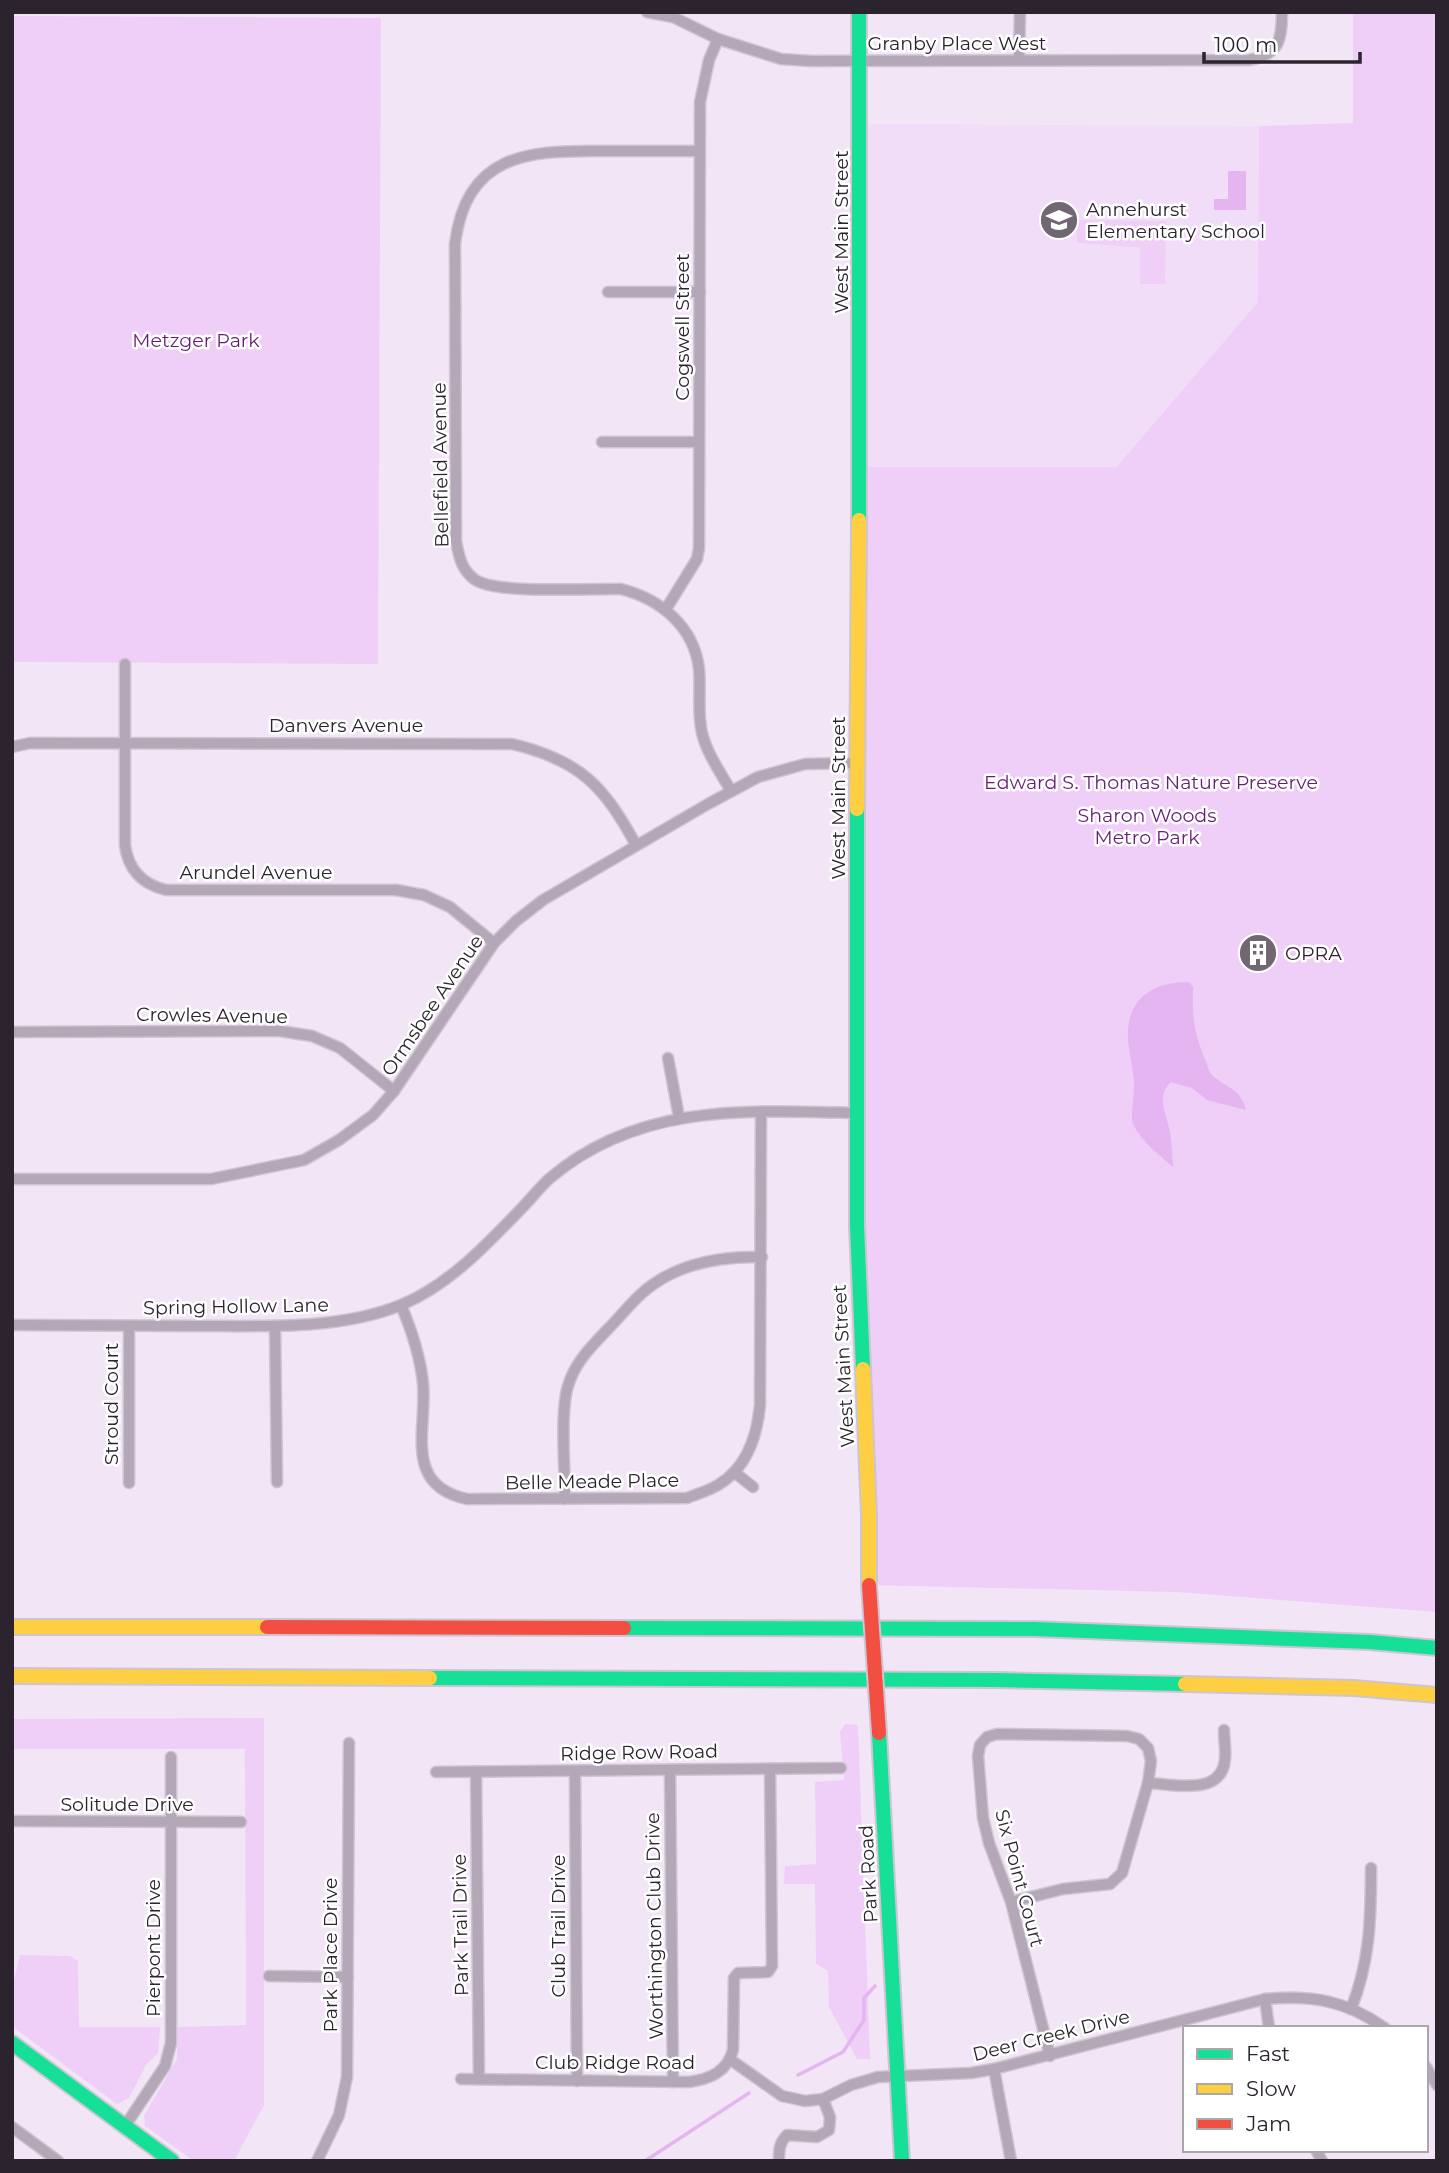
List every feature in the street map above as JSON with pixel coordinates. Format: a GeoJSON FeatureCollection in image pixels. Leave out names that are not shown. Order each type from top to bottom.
{"type":"FeatureCollection","features":[{"type":"Feature","properties":{"kind":"main road","name":"West Main Street"},"geometry":{"type":"LineString","coordinates":[[859,12],[860,481],[856,763],[856,1112],[857,1226],[869,1515],[869,1585]]}},
{"type":"Feature","properties":{"kind":"main road","name":"Park Road"},"geometry":{"type":"LineString","coordinates":[[869,1585],[902,2161]]}},
{"type":"Feature","properties":{"kind":"main road"},"geometry":{"type":"LineString","coordinates":[[12,1627],[1034,1629],[1370,1642],[1437,1648]]}},
{"type":"Feature","properties":{"kind":"main road"},"geometry":{"type":"LineString","coordinates":[[12,1676],[996,1680],[1354,1688],[1437,1695]]}},
{"type":"Feature","properties":{"kind":"main road"},"geometry":{"type":"LineString","coordinates":[[12,2043],[172,2161]]}},
{"type":"Feature","properties":{"kind":"street","name":"Granby Place West"},"geometry":{"type":"LineString","coordinates":[[647,12],[673,17],[718,39],[781,60],[1250,60],[1263,58],[1274,50],[1280,40],[1282,12]]}},
{"type":"Feature","properties":{"kind":"street"},"geometry":{"type":"LineString","coordinates":[[1019,60],[1020,12]]}},
{"type":"Feature","properties":{"kind":"street","name":"Cogswell Street"},"geometry":{"type":"LineString","coordinates":[[666,609],[697,559],[701,518],[700,102],[709,60],[718,39]]}},
{"type":"Feature","properties":{"kind":"street","name":"Bellefield Avenue"},"geometry":{"type":"LineString","coordinates":[[699,151],[578,150],[518,157],[502,163],[480,180],[468,197],[458,221],[455,244],[456,541],[460,563],[475,580],[496,588],[621,589],[638,594],[666,609],[690,640],[699,669],[699,715],[703,735],[731,791]]}},
{"type":"Feature","properties":{"kind":"street"},"geometry":{"type":"LineString","coordinates":[[608,292],[700,292]]}},
{"type":"Feature","properties":{"kind":"street"},"geometry":{"type":"LineString","coordinates":[[602,442],[699,442]]}},
{"type":"Feature","properties":{"kind":"street","name":"Arundel Avenue"},"geometry":{"type":"LineString","coordinates":[[125,664],[127,856],[136,875],[145,882],[166,890],[396,890],[424,894],[450,907],[494,943]]}},
{"type":"Feature","properties":{"kind":"street","name":"Danvers Avenue"},"geometry":{"type":"LineString","coordinates":[[12,747],[30,743],[512,744],[554,756],[585,775],[615,807],[636,845]]}},
{"type":"Feature","properties":{"kind":"street","name":"Ormsbee Avenue"},"geometry":{"type":"LineString","coordinates":[[12,1178],[211,1179],[304,1160],[339,1140],[373,1115],[394,1091],[494,943],[543,900],[758,777],[805,764],[856,763]]}},
{"type":"Feature","properties":{"kind":"street","name":"Crowles Avenue"},"geometry":{"type":"LineString","coordinates":[[12,1032],[280,1031],[313,1037],[340,1048],[394,1091]]}},
{"type":"Feature","properties":{"kind":"street"},"geometry":{"type":"LineString","coordinates":[[668,1058],[679,1117]]}},
{"type":"Feature","properties":{"kind":"street","name":"Spring Hollow Lane"},"geometry":{"type":"LineString","coordinates":[[12,1325],[275,1326],[340,1322],[401,1305],[450,1277],[494,1237],[548,1180],[603,1143],[679,1117],[721,1112],[856,1112]]}},
{"type":"Feature","properties":{"kind":"street","name":"Belle Meade Place"},"geometry":{"type":"LineString","coordinates":[[401,1305],[417,1343],[423,1384],[424,1465],[432,1483],[448,1495],[467,1499],[687,1498],[718,1485],[734,1472],[749,1451],[757,1432],[760,1405],[762,1257],[761,1112]]}},
{"type":"Feature","properties":{"kind":"street"},"geometry":{"type":"LineString","coordinates":[[565,1499],[567,1388],[583,1355],[642,1293],[663,1279],[690,1266],[712,1260],[739,1256],[762,1257]]}},
{"type":"Feature","properties":{"kind":"street","name":"Stroud Court"},"geometry":{"type":"LineString","coordinates":[[129,1326],[129,1483]]}},
{"type":"Feature","properties":{"kind":"street"},"geometry":{"type":"LineString","coordinates":[[275,1326],[277,1482]]}},
{"type":"Feature","properties":{"kind":"street"},"geometry":{"type":"LineString","coordinates":[[734,1472],[752,1487]]}},
{"type":"Feature","properties":{"kind":"street"},"geometry":{"type":"LineString","coordinates":[[1011,1902],[1063,1889],[1110,1884],[1122,1872],[1149,1783],[1196,1786],[1204,1785],[1218,1776],[1225,1762],[1224,1730]]}},
{"type":"Feature","properties":{"kind":"street","name":"Six Point Court"},"geometry":{"type":"LineString","coordinates":[[1050,2056],[1011,1902],[989,1843],[983,1818],[978,1756],[980,1745],[987,1737],[997,1734],[1127,1736],[1139,1739],[1148,1748],[1151,1761],[1149,1783]]}},
{"type":"Feature","properties":{"kind":"street","name":"Park Place Drive"},"geometry":{"type":"LineString","coordinates":[[317,2161],[334,2129],[347,2077],[349,1743]]}},
{"type":"Feature","properties":{"kind":"street","name":"Pierpont Drive"},"geometry":{"type":"LineString","coordinates":[[125,2126],[165,2066],[171,2043],[171,1757]]}},
{"type":"Feature","properties":{"kind":"street","name":"Ridge Row Road"},"geometry":{"type":"LineString","coordinates":[[436,1772],[841,1768]]}},
{"type":"Feature","properties":{"kind":"street"},"geometry":{"type":"LineString","coordinates":[[731,2060],[734,2039],[734,1978],[738,1973],[768,1972],[772,1966],[770,1769]]}},
{"type":"Feature","properties":{"kind":"street","name":"Worthington Club Drive"},"geometry":{"type":"LineString","coordinates":[[670,1770],[673,2082]]}},
{"type":"Feature","properties":{"kind":"street","name":"Club Trail Drive"},"geometry":{"type":"LineString","coordinates":[[575,1771],[577,2081]]}},
{"type":"Feature","properties":{"kind":"street","name":"Park Trail Drive"},"geometry":{"type":"LineString","coordinates":[[476,1772],[479,2079]]}},
{"type":"Feature","properties":{"kind":"street","name":"Solitude Drive"},"geometry":{"type":"LineString","coordinates":[[12,1821],[241,1822]]}},
{"type":"Feature","properties":{"kind":"street"},"geometry":{"type":"LineString","coordinates":[[1351,2009],[1360,1987],[1371,1932],[1371,1868]]}},
{"type":"Feature","properties":{"kind":"street"},"geometry":{"type":"LineString","coordinates":[[269,1976],[348,1977]]}},
{"type":"Feature","properties":{"kind":"street","name":"Deer Creek Drive"},"geometry":{"type":"LineString","coordinates":[[731,2060],[782,2096],[805,2101],[823,2099],[851,2085],[878,2077],[971,2073],[994,2069],[1265,1998],[1309,1997],[1351,2009],[1381,2026]]}},
{"type":"Feature","properties":{"kind":"street"},"geometry":{"type":"LineString","coordinates":[[1265,1998],[1269,2026]]}},
{"type":"Feature","properties":{"kind":"street","name":"Club Ridge Road"},"geometry":{"type":"LineString","coordinates":[[461,2079],[673,2082],[708,2079],[731,2060]]}},
{"type":"Feature","properties":{"kind":"street"},"geometry":{"type":"LineString","coordinates":[[994,2069],[1011,2161]]}},
{"type":"Feature","properties":{"kind":"street"},"geometry":{"type":"LineString","coordinates":[[779,2161],[779,2148],[788,2135],[817,2137],[829,2130],[830,2117],[823,2099]]}},
{"type":"Feature","properties":{"kind":"street"},"geometry":{"type":"LineString","coordinates":[[12,2127],[58,2161]]}},
{"type":"Feature","properties":{"kind":"shaded area","name":"Annehurst Elementary School"},"geometry":{"type":"Polygon","coordinates":[[[860,124],[1259,126],[1258,302],[1115,467],[860,467],[860,124]]]}},
{"type":"Feature","properties":{"kind":"shaded area"},"geometry":{"type":"Polygon","coordinates":[[[1228,171],[1246,171],[1246,210],[1214,210],[1214,199],[1228,199],[1228,171]]]}},
{"type":"Feature","properties":{"kind":"shaded area"},"geometry":{"type":"Polygon","coordinates":[[[1189,982],[1193,987],[1196,1034],[1210,1071],[1241,1098],[1246,1110],[1207,1100],[1192,1088],[1171,1082],[1164,1094],[1163,1106],[1171,1136],[1173,1167],[1145,1142],[1133,1124],[1134,1081],[1129,1025],[1131,1013],[1144,995],[1164,985],[1189,982]]]}},
{"type":"Feature","properties":{"kind":"green space","name":"Sharon Woods Metro Park"},"geometry":{"type":"Polygon","coordinates":[[[1353,12],[1437,12],[1437,1612],[1176,1592],[869,1585],[861,1336],[860,467],[1116,467],[1258,302],[1259,126],[1353,123],[1353,12]]]}},
{"type":"Feature","properties":{"kind":"green space","name":"Metzger Park"},"geometry":{"type":"Polygon","coordinates":[[[12,16],[381,18],[378,664],[12,662],[12,16]]]}},
{"type":"Feature","properties":{"kind":"green space"},"geometry":{"type":"Polygon","coordinates":[[[1077,220],[1166,221],[1165,284],[1140,284],[1140,247],[1077,243],[1077,220]]]}},
{"type":"Feature","properties":{"kind":"green space"},"geometry":{"type":"Polygon","coordinates":[[[264,1718],[264,2105],[234,2161],[194,2161],[145,2126],[144,2116],[177,2059],[178,2027],[246,2025],[245,1749],[12,1749],[12,1719],[264,1718]]]}},
{"type":"Feature","properties":{"kind":"green space"},"geometry":{"type":"Polygon","coordinates":[[[845,1724],[858,1725],[870,2059],[857,2059],[829,2007],[828,1971],[816,1964],[815,1884],[784,1884],[785,1866],[816,1864],[815,1782],[844,1780],[840,1732],[845,1724]]]}},
{"type":"Feature","properties":{"kind":"green space"},"geometry":{"type":"Polygon","coordinates":[[[20,1955],[70,1956],[78,1961],[79,2027],[160,2027],[158,2053],[146,2065],[129,2098],[117,2104],[12,2026],[12,1988],[20,1955]]]}},
{"type":"Feature","properties":{"kind":"waterway"},"geometry":{"type":"LineString","coordinates":[[798,2075],[843,2052],[864,2020],[864,1998],[875,1986]]}},
{"type":"Feature","properties":{"kind":"waterway"},"geometry":{"type":"LineString","coordinates":[[645,2161],[749,2093]]}},
{"type":"Feature","properties":{"kind":"traffic: fast"},"geometry":{"type":"LineString","coordinates":[[859,12],[859,520]]}},
{"type":"Feature","properties":{"kind":"traffic: fast"},"geometry":{"type":"LineString","coordinates":[[857,809],[857,1226],[863,1369]]}},
{"type":"Feature","properties":{"kind":"traffic: fast"},"geometry":{"type":"LineString","coordinates":[[624,1628],[1034,1629],[1370,1642],[1437,1648]]}},
{"type":"Feature","properties":{"kind":"traffic: fast"},"geometry":{"type":"LineString","coordinates":[[430,1678],[996,1680],[1185,1684]]}},
{"type":"Feature","properties":{"kind":"traffic: fast"},"geometry":{"type":"LineString","coordinates":[[879,1733],[902,2161]]}},
{"type":"Feature","properties":{"kind":"traffic: fast"},"geometry":{"type":"LineString","coordinates":[[12,2043],[172,2161]]}},
{"type":"Feature","properties":{"kind":"traffic: slow"},"geometry":{"type":"LineString","coordinates":[[857,809],[859,520]]}},
{"type":"Feature","properties":{"kind":"traffic: slow"},"geometry":{"type":"LineString","coordinates":[[863,1369],[869,1585]]}},
{"type":"Feature","properties":{"kind":"traffic: slow"},"geometry":{"type":"LineString","coordinates":[[12,1627],[267,1627]]}},
{"type":"Feature","properties":{"kind":"traffic: slow"},"geometry":{"type":"LineString","coordinates":[[12,1676],[430,1678]]}},
{"type":"Feature","properties":{"kind":"traffic: slow"},"geometry":{"type":"LineString","coordinates":[[1185,1684],[1354,1688],[1437,1695]]}},
{"type":"Feature","properties":{"kind":"traffic: jam"},"geometry":{"type":"LineString","coordinates":[[869,1585],[879,1733]]}},
{"type":"Feature","properties":{"kind":"traffic: jam"},"geometry":{"type":"LineString","coordinates":[[267,1627],[624,1628]]}},
{"type":"Feature","properties":{"kind":"place","name":"Annehurst Elementary School"},"geometry":{"type":"Point","coordinates":[1059,220]}},
{"type":"Feature","properties":{"kind":"place","name":"OPRA"},"geometry":{"type":"Point","coordinates":[1258,953]}},
{"type":"Feature","properties":{"kind":"park label","name":"Edward S. Thomas Nature Preserve"},"geometry":{"type":"Point","coordinates":[1151,782]}}]}
